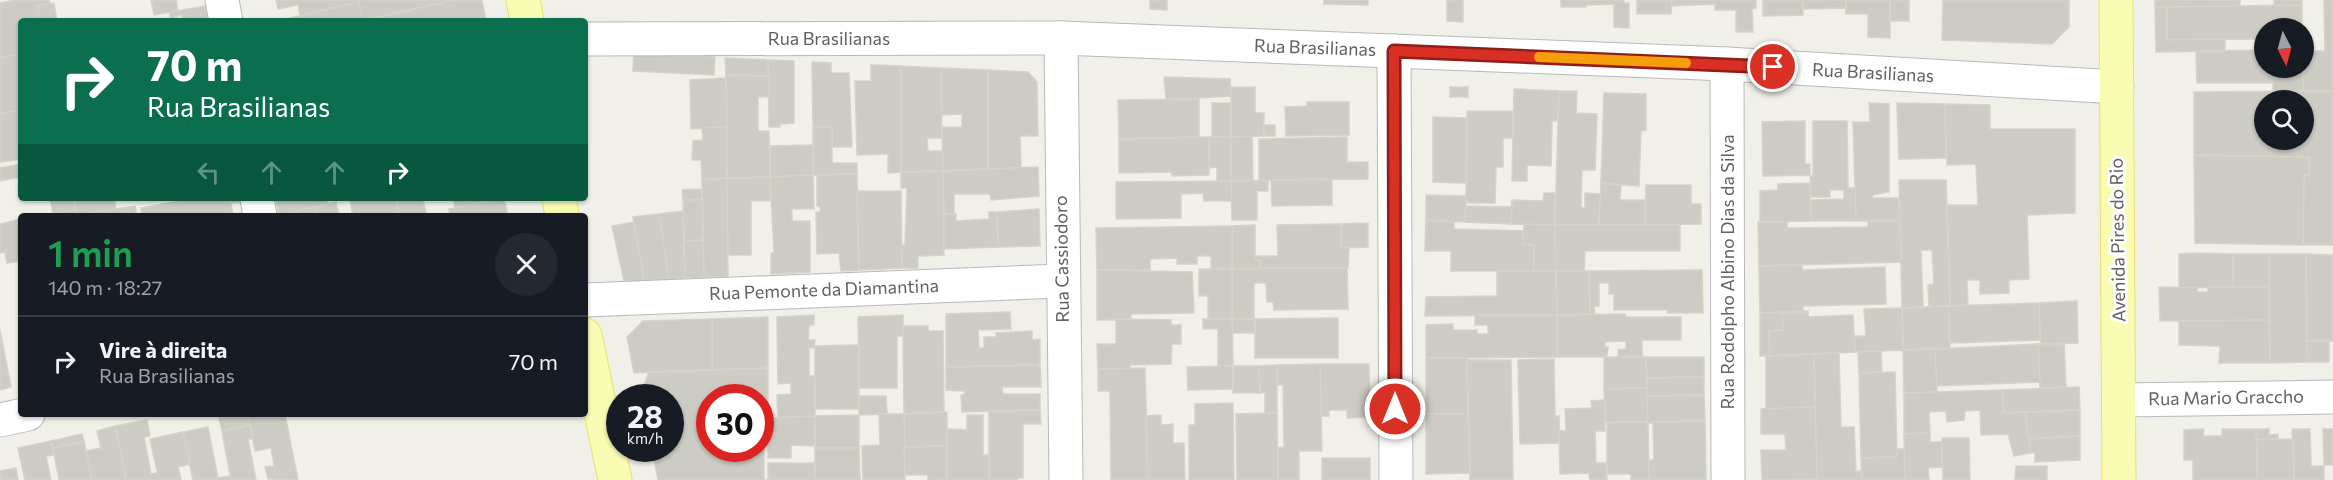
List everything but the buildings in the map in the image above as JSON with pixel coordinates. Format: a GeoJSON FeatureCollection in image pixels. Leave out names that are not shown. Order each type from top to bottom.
{"type":"FeatureCollection","features":[{"type":"Feature","properties":{"kind":"main road"},"geometry":{"type":"LineString","coordinates":[[523,0],[526,18]]}},
{"type":"Feature","properties":{"kind":"main road","name":"Avenida Pires do Rio"},"geometry":{"type":"LineString","coordinates":[[2116,0],[2119,480]]}},
{"type":"Feature","properties":{"kind":"main road"},"geometry":{"type":"LineString","coordinates":[[588,350],[615,480]]}},
{"type":"Feature","properties":{"kind":"street"},"geometry":{"type":"LineString","coordinates":[[222,0],[225,18]]}},
{"type":"Feature","properties":{"kind":"street","name":"Rua Brasilianas"},"geometry":{"type":"LineString","coordinates":[[588,39],[1061,38],[1727,64],[2117,87]]}},
{"type":"Feature","properties":{"kind":"street","name":"Rua Cassiodoro"},"geometry":{"type":"LineString","coordinates":[[1061,38],[1066,480]]}},
{"type":"Feature","properties":{"kind":"street"},"geometry":{"type":"LineString","coordinates":[[1394,51],[1396,480]]}},
{"type":"Feature","properties":{"kind":"street","name":"Rua Rodolpho Albino Dias da Silva"},"geometry":{"type":"LineString","coordinates":[[1727,64],[1728,480]]}},
{"type":"Feature","properties":{"kind":"street","name":"Rua Pemonte da Diamantina"},"geometry":{"type":"LineString","coordinates":[[588,300],[1062,281]]}},
{"type":"Feature","properties":{"kind":"street","name":"Rua Mario Graccho"},"geometry":{"type":"LineString","coordinates":[[2120,400],[2333,397]]}},
{"type":"Feature","properties":{"kind":"street"},"geometry":{"type":"LineString","coordinates":[[0,420],[18,416]]}},
{"type":"Feature","properties":{"kind":"slow traffic"},"geometry":{"type":"LineString","coordinates":[[1539,57],[1686,63]]}},
{"type":"Feature","properties":{"kind":"route"},"geometry":{"type":"LineString","coordinates":[[1395,409],[1394,51],[1773,67]]}}]}
